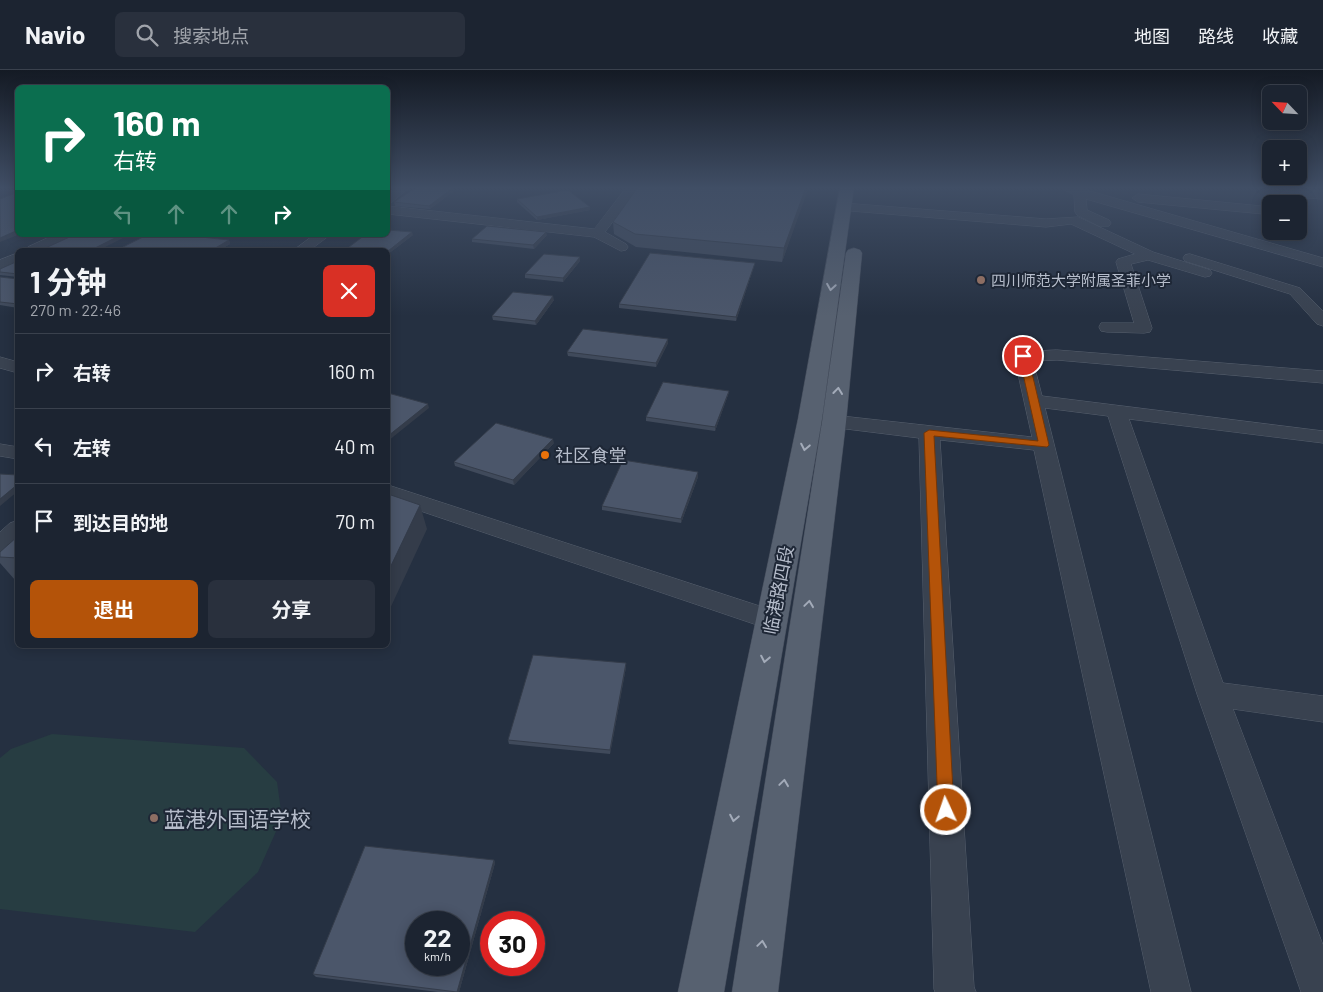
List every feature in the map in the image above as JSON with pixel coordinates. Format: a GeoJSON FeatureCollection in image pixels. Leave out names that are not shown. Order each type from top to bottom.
{"type":"FeatureCollection","features":[{"type":"Feature","properties":{"kind":"main road","name":"临港路四段"},"geometry":{"type":"LineString","coordinates":[[756,992],[822,420],[848,230]]}},
{"type":"Feature","properties":{"kind":"main road","name":"临港路四段"},"geometry":{"type":"LineString","coordinates":[[701,992],[772,620],[822,420]]}},
{"type":"Feature","properties":{"kind":"street"},"geometry":{"type":"LineString","coordinates":[[570,230],[597,233],[621,247]]}},
{"type":"Feature","properties":{"kind":"street"},"geometry":{"type":"LineString","coordinates":[[1094,230],[1148,255],[1205,273]]}},
{"type":"Feature","properties":{"kind":"street"},"geometry":{"type":"LineString","coordinates":[[1121,230],[1160,248],[1295,292],[1323,296]]}},
{"type":"Feature","properties":{"kind":"street"},"geometry":{"type":"LineString","coordinates":[[1209,230],[1323,263]]}},
{"type":"Feature","properties":{"kind":"street"},"geometry":{"type":"LineString","coordinates":[[37,248],[61,237]]}},
{"type":"Feature","properties":{"kind":"street"},"geometry":{"type":"LineString","coordinates":[[304,248],[320,237]]}},
{"type":"Feature","properties":{"kind":"street"},"geometry":{"type":"LineString","coordinates":[[1107,327],[1144,328],[1123,262],[1148,255]]}},
{"type":"Feature","properties":{"kind":"street"},"geometry":{"type":"LineString","coordinates":[[0,265],[15,258]]}},
{"type":"Feature","properties":{"kind":"street"},"geometry":{"type":"LineString","coordinates":[[1295,292],[1323,321]]}},
{"type":"Feature","properties":{"kind":"street"},"geometry":{"type":"LineString","coordinates":[[1170,992],[1023,356],[1032,354],[1323,377]]}},
{"type":"Feature","properties":{"kind":"street"},"geometry":{"type":"LineString","coordinates":[[0,362],[15,367]]}},
{"type":"Feature","properties":{"kind":"street"},"geometry":{"type":"LineString","coordinates":[[1034,401],[1323,437]]}},
{"type":"Feature","properties":{"kind":"street"},"geometry":{"type":"LineString","coordinates":[[1116,411],[1212,694],[1321,992]]}},
{"type":"Feature","properties":{"kind":"street"},"geometry":{"type":"LineString","coordinates":[[822,420],[1044,445]]}},
{"type":"Feature","properties":{"kind":"street"},"geometry":{"type":"LineString","coordinates":[[929,433],[956,992]]}},
{"type":"Feature","properties":{"kind":"street"},"geometry":{"type":"LineString","coordinates":[[0,450],[15,452]]}},
{"type":"Feature","properties":{"kind":"street"},"geometry":{"type":"LineString","coordinates":[[390,493],[772,620]]}},
{"type":"Feature","properties":{"kind":"street"},"geometry":{"type":"LineString","coordinates":[[0,545],[15,532]]}},
{"type":"Feature","properties":{"kind":"street"},"geometry":{"type":"LineString","coordinates":[[1212,694],[1323,709]]}},
{"type":"Feature","properties":{"kind":"green space"},"geometry":{"type":"Polygon","coordinates":[[[52,734],[244,748],[277,782],[282,818],[258,872],[195,932],[0,909],[0,758],[11,749],[52,734]]]}},
{"type":"Feature","properties":{"kind":"building"},"geometry":{"type":"Polygon","coordinates":[[[0,230],[15,230],[15,231],[0,238],[0,230]]]}},
{"type":"Feature","properties":{"kind":"building"},"geometry":{"type":"Polygon","coordinates":[[[390,230],[412,232],[390,249],[349,247],[362,237],[390,237],[390,230]]]}},
{"type":"Feature","properties":{"kind":"building"},"geometry":{"type":"Polygon","coordinates":[[[482,230],[546,232],[533,245],[472,239],[482,230]]]}},
{"type":"Feature","properties":{"kind":"building"},"geometry":{"type":"Polygon","coordinates":[[[628,230],[790,230],[784,248],[635,234],[628,230]]]}},
{"type":"Feature","properties":{"kind":"building"},"geometry":{"type":"Polygon","coordinates":[[[70,237],[117,237],[95,248],[45,248],[70,237]]]}},
{"type":"Feature","properties":{"kind":"building"},"geometry":{"type":"Polygon","coordinates":[[[143,237],[201,237],[229,240],[215,248],[123,247],[143,237]]]}},
{"type":"Feature","properties":{"kind":"building"},"geometry":{"type":"Polygon","coordinates":[[[650,253],[755,263],[736,317],[619,304],[650,253]]]}},
{"type":"Feature","properties":{"kind":"building"},"geometry":{"type":"Polygon","coordinates":[[[544,254],[580,257],[563,278],[525,274],[544,254]]]}},
{"type":"Feature","properties":{"kind":"building"},"geometry":{"type":"Polygon","coordinates":[[[15,262],[15,274],[0,272],[0,269],[15,262]]]}},
{"type":"Feature","properties":{"kind":"building"},"geometry":{"type":"Polygon","coordinates":[[[0,277],[15,279],[15,304],[0,302],[0,277]]]}},
{"type":"Feature","properties":{"kind":"building"},"geometry":{"type":"Polygon","coordinates":[[[513,292],[553,296],[535,321],[492,316],[513,292]]]}},
{"type":"Feature","properties":{"kind":"building"},"geometry":{"type":"Polygon","coordinates":[[[583,329],[668,339],[656,363],[567,352],[583,329]]]}},
{"type":"Feature","properties":{"kind":"building"},"geometry":{"type":"Polygon","coordinates":[[[663,382],[729,391],[715,427],[646,417],[663,382]]]}},
{"type":"Feature","properties":{"kind":"building"},"geometry":{"type":"Polygon","coordinates":[[[390,394],[428,404],[390,434],[390,394]]]}},
{"type":"Feature","properties":{"kind":"building"},"geometry":{"type":"Polygon","coordinates":[[[496,423],[553,439],[513,480],[454,462],[496,423]]]}},
{"type":"Feature","properties":{"kind":"building"},"geometry":{"type":"Polygon","coordinates":[[[623,460],[698,472],[681,519],[602,506],[623,460]]]}},
{"type":"Feature","properties":{"kind":"building"},"geometry":{"type":"Polygon","coordinates":[[[0,474],[15,475],[15,486],[0,499],[0,474]]]}},
{"type":"Feature","properties":{"kind":"building"},"geometry":{"type":"Polygon","coordinates":[[[390,495],[420,505],[390,568],[390,495]]]}},
{"type":"Feature","properties":{"kind":"building"},"geometry":{"type":"Polygon","coordinates":[[[15,539],[15,558],[0,557],[0,552],[15,539]]]}},
{"type":"Feature","properties":{"kind":"building"},"geometry":{"type":"Polygon","coordinates":[[[533,655],[626,663],[610,750],[508,740],[533,655]]]}},
{"type":"Feature","properties":{"kind":"building"},"geometry":{"type":"Polygon","coordinates":[[[365,846],[494,860],[470,946],[470,911],[405,911],[405,976],[461,976],[457,992],[313,974],[365,846]]]}},
{"type":"Feature","properties":{"kind":"place","name":"四川师范大学附属圣菲小学"},"geometry":{"type":"Point","coordinates":[981,280]}},
{"type":"Feature","properties":{"kind":"place","name":"社区食堂"},"geometry":{"type":"Point","coordinates":[545,455]}},
{"type":"Feature","properties":{"kind":"place","name":"蓝港外国语学校"},"geometry":{"type":"Point","coordinates":[154,818]}},
{"type":"Feature","properties":{"kind":"route"},"geometry":{"type":"LineString","coordinates":[[946,810],[929,433],[1044,445],[1023,356]]}}]}
